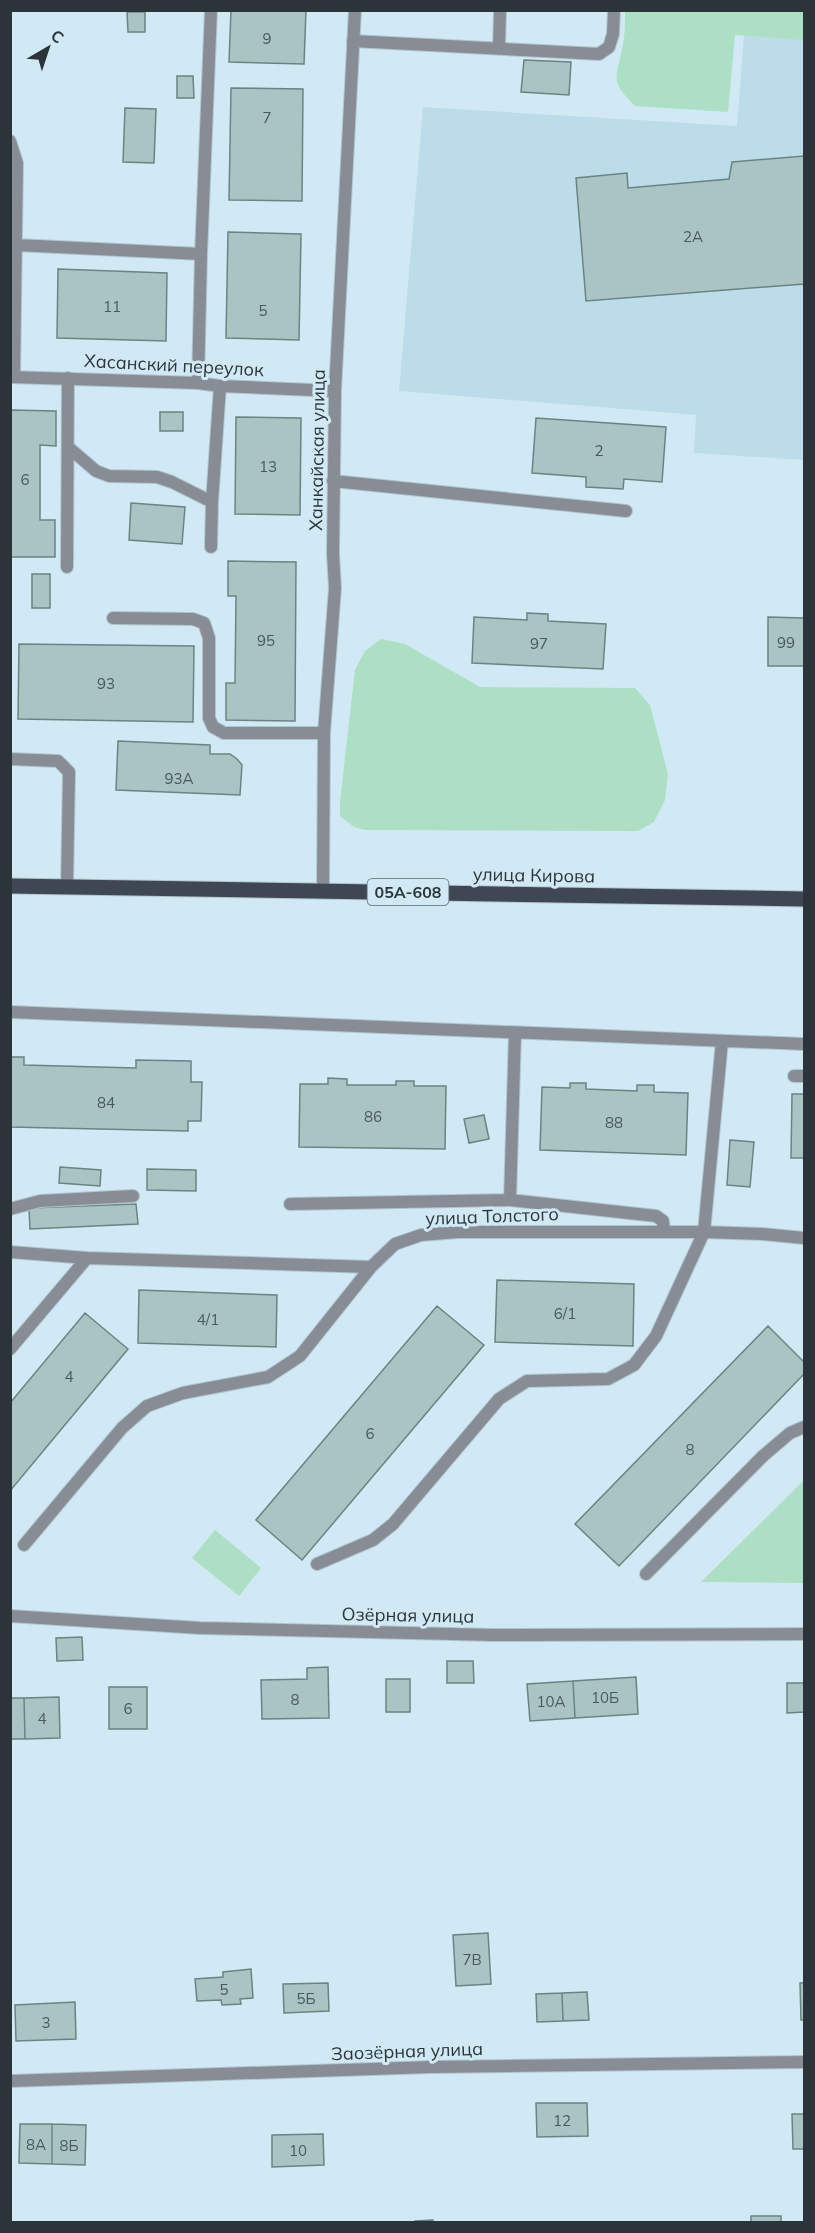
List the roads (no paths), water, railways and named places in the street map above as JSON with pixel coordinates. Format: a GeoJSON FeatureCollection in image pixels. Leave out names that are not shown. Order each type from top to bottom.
{"type":"FeatureCollection","features":[{"type":"Feature","properties":{"kind":"main road","name":"улица Кирова"},"geometry":{"type":"LineString","coordinates":[[10,886],[804,899]]}},
{"type":"Feature","properties":{"kind":"street"},"geometry":{"type":"LineString","coordinates":[[198,383],[211,10]]}},
{"type":"Feature","properties":{"kind":"street","name":"Ханкайская улица"},"geometry":{"type":"LineString","coordinates":[[323,891],[324,733],[335,588],[333,481],[335,391],[355,10]]}},
{"type":"Feature","properties":{"kind":"street"},"geometry":{"type":"LineString","coordinates":[[498,49],[500,10]]}},
{"type":"Feature","properties":{"kind":"street"},"geometry":{"type":"LineString","coordinates":[[353,41],[598,54],[609,47],[614,34],[614,10]]}},
{"type":"Feature","properties":{"kind":"street"},"geometry":{"type":"LineString","coordinates":[[10,141],[17,163],[12,377]]}},
{"type":"Feature","properties":{"kind":"street"},"geometry":{"type":"LineString","coordinates":[[16,245],[201,254]]}},
{"type":"Feature","properties":{"kind":"street","name":"Хасанский переулок"},"geometry":{"type":"LineString","coordinates":[[12,377],[198,383],[335,391]]}},
{"type":"Feature","properties":{"kind":"street"},"geometry":{"type":"LineString","coordinates":[[67,567],[68,378]]}},
{"type":"Feature","properties":{"kind":"street"},"geometry":{"type":"LineString","coordinates":[[211,547],[220,386]]}},
{"type":"Feature","properties":{"kind":"street"},"geometry":{"type":"LineString","coordinates":[[68,447],[96,471],[109,476],[157,477],[212,502]]}},
{"type":"Feature","properties":{"kind":"street"},"geometry":{"type":"LineString","coordinates":[[333,481],[627,511]]}},
{"type":"Feature","properties":{"kind":"street"},"geometry":{"type":"LineString","coordinates":[[113,618],[193,619],[204,623],[209,638],[209,718],[213,727],[224,732],[324,733]]}},
{"type":"Feature","properties":{"kind":"street"},"geometry":{"type":"LineString","coordinates":[[10,759],[58,761],[69,772],[67,887]]}},
{"type":"Feature","properties":{"kind":"street"},"geometry":{"type":"LineString","coordinates":[[10,1012],[804,1044]]}},
{"type":"Feature","properties":{"kind":"street"},"geometry":{"type":"LineString","coordinates":[[510,1200],[515,1033]]}},
{"type":"Feature","properties":{"kind":"street"},"geometry":{"type":"LineString","coordinates":[[317,1564],[374,1540],[393,1524],[499,1399],[527,1381],[608,1379],[634,1365],[657,1336],[704,1232],[722,1041]]}},
{"type":"Feature","properties":{"kind":"street"},"geometry":{"type":"LineString","coordinates":[[10,1209],[40,1201],[133,1196]]}},
{"type":"Feature","properties":{"kind":"street"},"geometry":{"type":"LineString","coordinates":[[290,1204],[510,1200],[656,1215],[663,1221],[664,1232]]}},
{"type":"Feature","properties":{"kind":"street","name":"улица Толстого"},"geometry":{"type":"LineString","coordinates":[[24,1545],[122,1428],[147,1406],[183,1393],[268,1377],[300,1356],[371,1267],[395,1244],[421,1235],[458,1232],[704,1232],[804,1238]]}},
{"type":"Feature","properties":{"kind":"street"},"geometry":{"type":"LineString","coordinates":[[10,1252],[87,1258],[371,1267]]}},
{"type":"Feature","properties":{"kind":"street"},"geometry":{"type":"LineString","coordinates":[[10,1350],[87,1258]]}},
{"type":"Feature","properties":{"kind":"street"},"geometry":{"type":"LineString","coordinates":[[646,1574],[763,1456],[790,1433],[804,1427]]}},
{"type":"Feature","properties":{"kind":"street","name":"Озёрная улица"},"geometry":{"type":"LineString","coordinates":[[10,1616],[200,1628],[469,1634],[804,1634]]}},
{"type":"Feature","properties":{"kind":"street","name":"Заозёрная улица"},"geometry":{"type":"LineString","coordinates":[[10,2081],[431,2067],[804,2062]]}}]}
